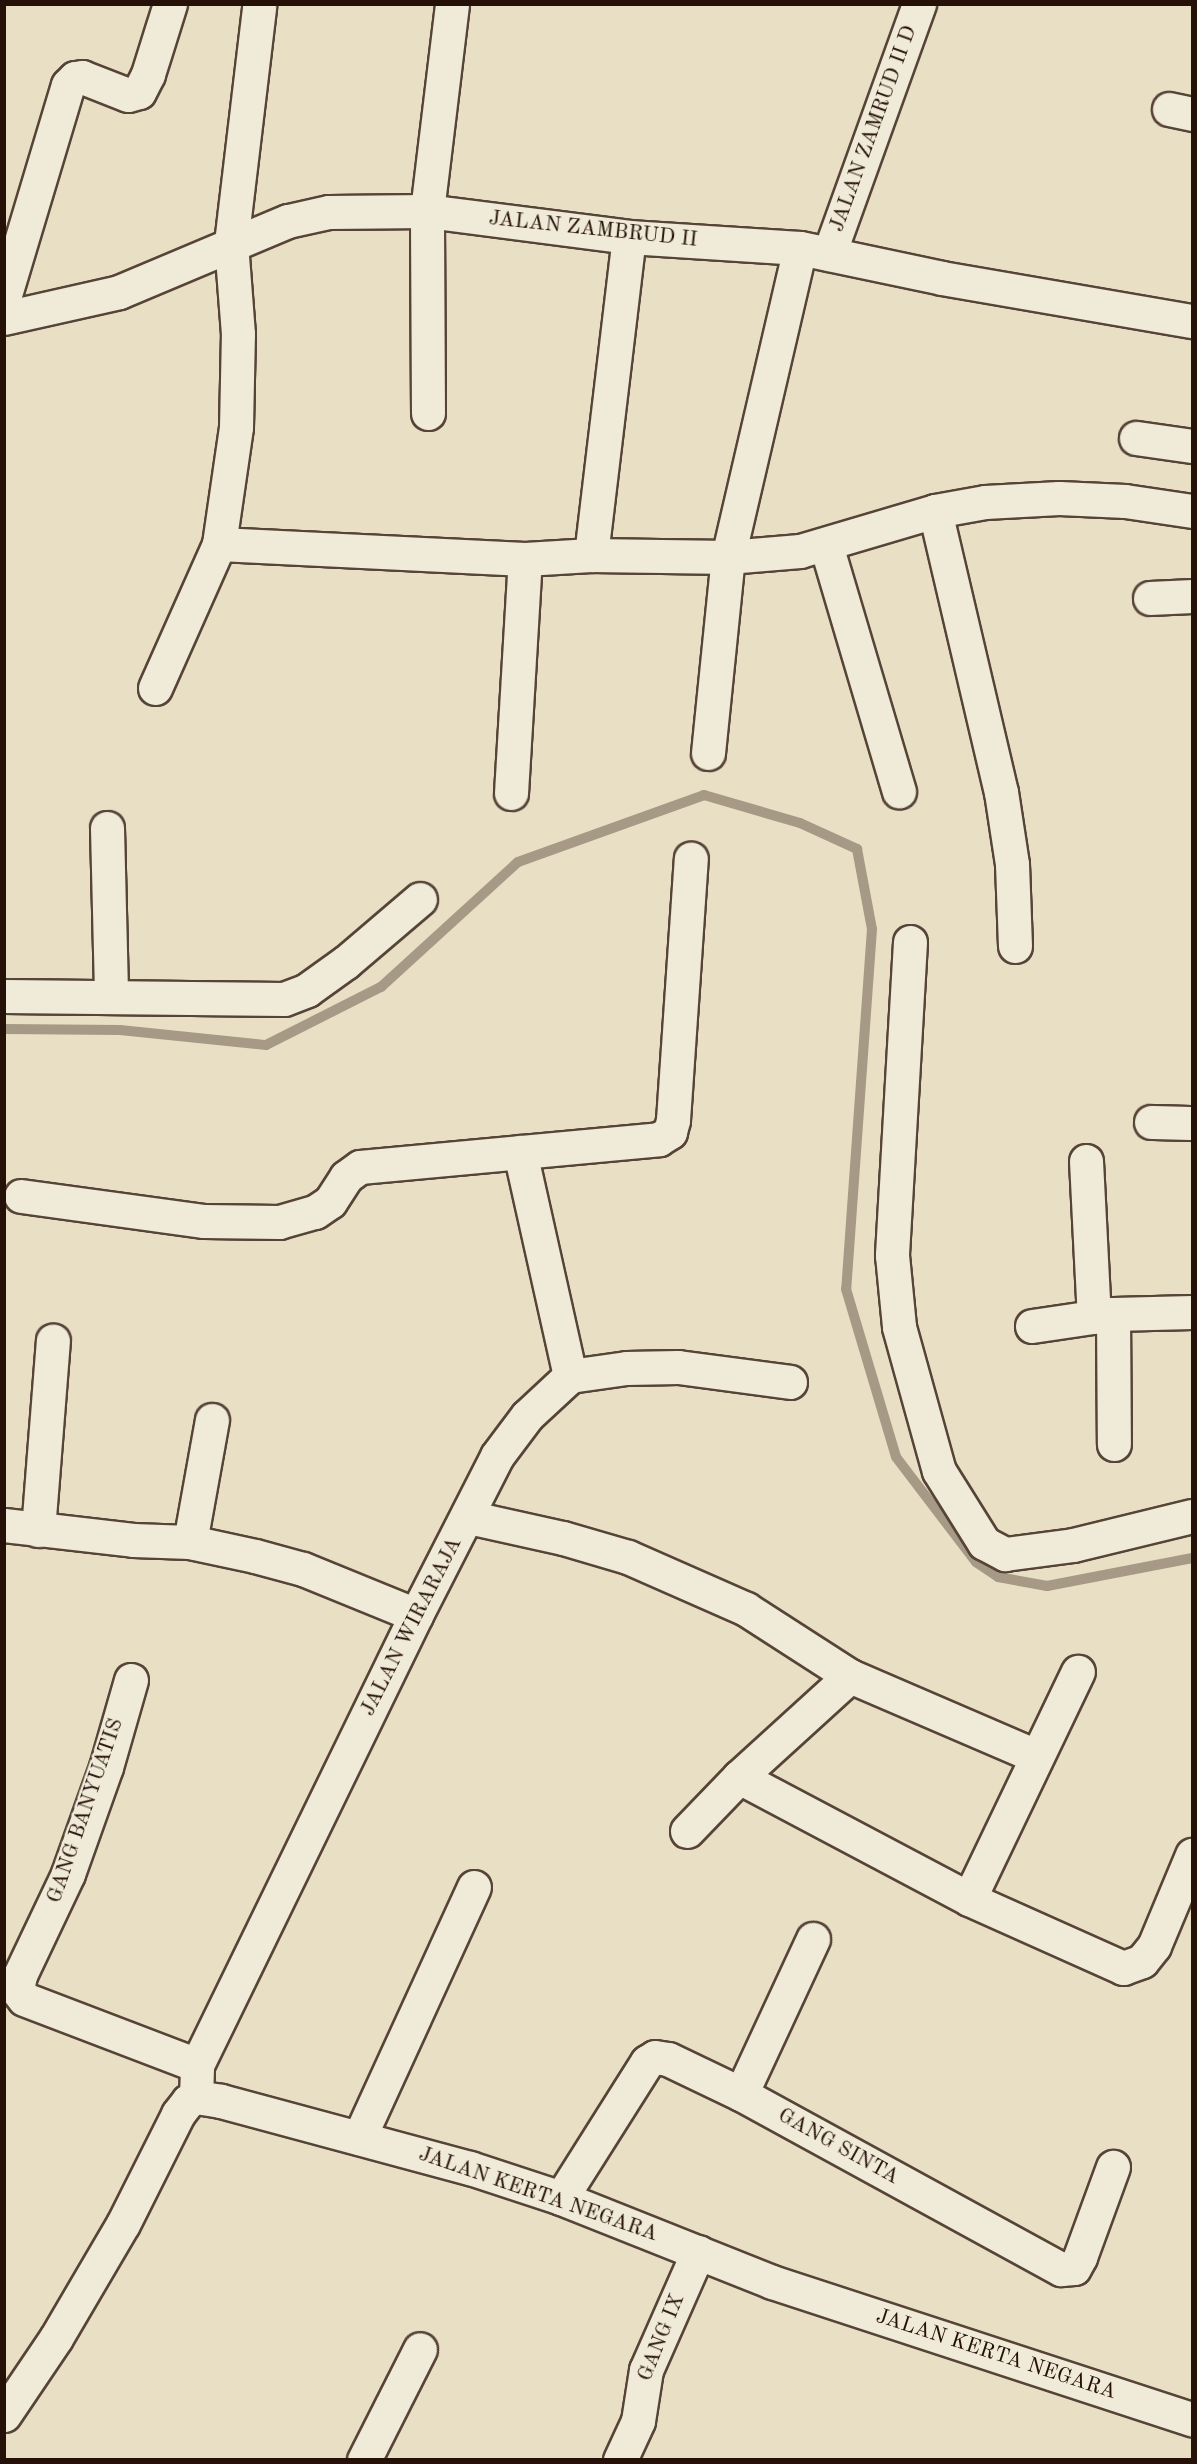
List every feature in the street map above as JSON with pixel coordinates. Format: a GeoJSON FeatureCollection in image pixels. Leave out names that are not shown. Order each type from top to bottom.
{"type":"FeatureCollection","features":[{"type":"Feature","properties":{"kind":"street"},"geometry":{"type":"LineString","coordinates":[[4,298],[68,85],[75,78],[82,77],[128,95],[140,92],[170,4]]}},
{"type":"Feature","properties":{"kind":"street"},"geometry":{"type":"LineString","coordinates":[[428,413],[427,211],[452,4]]}},
{"type":"Feature","properties":{"kind":"street","name":"JALAN ZAMRUD II D"},"geometry":{"type":"LineString","coordinates":[[708,753],[728,557],[815,251],[919,4]]}},
{"type":"Feature","properties":{"kind":"street"},"geometry":{"type":"LineString","coordinates":[[155,688],[219,544],[236,427],[238,334],[231,243],[259,7]]}},
{"type":"Feature","properties":{"kind":"street","name":"JALAN ZAMBRUD II"},"geometry":{"type":"LineString","coordinates":[[4,318],[119,292],[288,221],[329,213],[427,211],[629,237],[815,251],[942,278],[1192,321]]}},
{"type":"Feature","properties":{"kind":"street"},"geometry":{"type":"LineString","coordinates":[[591,555],[629,237]]}},
{"type":"Feature","properties":{"kind":"street"},"geometry":{"type":"LineString","coordinates":[[1136,438],[1192,446]]}},
{"type":"Feature","properties":{"kind":"street"},"geometry":{"type":"LineString","coordinates":[[219,544],[525,559],[591,555],[728,557],[800,551],[935,511],[985,501],[1059,498],[1125,501],[1192,511]]}},
{"type":"Feature","properties":{"kind":"street"},"geometry":{"type":"LineString","coordinates":[[935,511],[1001,792],[1012,864],[1015,946]]}},
{"type":"Feature","properties":{"kind":"street"},"geometry":{"type":"LineString","coordinates":[[826,544],[899,791]]}},
{"type":"Feature","properties":{"kind":"street"},"geometry":{"type":"LineString","coordinates":[[510,793],[525,559]]}},
{"type":"Feature","properties":{"kind":"street"},"geometry":{"type":"LineString","coordinates":[[1149,598],[1192,596]]}},
{"type":"Feature","properties":{"kind":"street"},"geometry":{"type":"LineString","coordinates":[[107,828],[111,997]]}},
{"type":"Feature","properties":{"kind":"street"},"geometry":{"type":"LineString","coordinates":[[21,1196],[204,1221],[279,1222],[315,1212],[330,1202],[346,1177],[360,1167],[650,1142],[670,1132],[691,859]]}},
{"type":"Feature","properties":{"kind":"street"},"geometry":{"type":"LineString","coordinates":[[4,996],[284,999],[307,990],[346,962],[420,898]]}},
{"type":"Feature","properties":{"kind":"street"},"geometry":{"type":"LineString","coordinates":[[910,942],[892,1255],[899,1327],[939,1471],[984,1543],[1005,1554],[1073,1545],[1192,1516]]}},
{"type":"Feature","properties":{"kind":"street"},"geometry":{"type":"LineString","coordinates":[[1151,1122],[1192,1123]]}},
{"type":"Feature","properties":{"kind":"street"},"geometry":{"type":"LineString","coordinates":[[520,1152],[570,1376],[626,1368],[678,1367],[790,1382]]}},
{"type":"Feature","properties":{"kind":"street"},"geometry":{"type":"LineString","coordinates":[[1086,1161],[1114,1444]]}},
{"type":"Feature","properties":{"kind":"street"},"geometry":{"type":"LineString","coordinates":[[1032,1326],[1103,1315],[1192,1312]]}},
{"type":"Feature","properties":{"kind":"street"},"geometry":{"type":"LineString","coordinates":[[38,1530],[52,1341]]}},
{"type":"Feature","properties":{"kind":"street","name":"JALAN WIRARAJA"},"geometry":{"type":"LineString","coordinates":[[196,2097],[197,2065],[416,1615],[468,1517],[497,1456],[527,1416],[570,1376]]}},
{"type":"Feature","properties":{"kind":"street"},"geometry":{"type":"LineString","coordinates":[[190,1542],[212,1420]]}},
{"type":"Feature","properties":{"kind":"street"},"geometry":{"type":"LineString","coordinates":[[468,1517],[563,1538],[628,1557],[746,1609],[850,1676],[1036,1756]]}},
{"type":"Feature","properties":{"kind":"street"},"geometry":{"type":"LineString","coordinates":[[4,1525],[134,1540],[190,1542],[303,1569],[416,1615]]}},
{"type":"Feature","properties":{"kind":"street"},"geometry":{"type":"LineString","coordinates":[[969,1899],[1078,1672]]}},
{"type":"Feature","properties":{"kind":"street"},"geometry":{"type":"LineString","coordinates":[[687,1831],[739,1777],[850,1676]]}},
{"type":"Feature","properties":{"kind":"street","name":"GANG BANYUATIS"},"geometry":{"type":"LineString","coordinates":[[131,1680],[106,1767],[68,1874],[20,1975],[17,1990],[24,1999],[197,2065]]}},
{"type":"Feature","properties":{"kind":"street"},"geometry":{"type":"LineString","coordinates":[[739,1777],[969,1899],[1123,1968],[1142,1961],[1154,1946],[1192,1855]]}},
{"type":"Feature","properties":{"kind":"street"},"geometry":{"type":"LineString","coordinates":[[358,2138],[474,1887]]}},
{"type":"Feature","properties":{"kind":"street"},"geometry":{"type":"LineString","coordinates":[[741,2094],[813,1939]]}},
{"type":"Feature","properties":{"kind":"street","name":"GANG SINTA"},"geometry":{"type":"LineString","coordinates":[[561,2198],[647,2062],[655,2057],[668,2059],[741,2094],[1061,2269],[1074,2268],[1080,2257],[1113,2167]]}},
{"type":"Feature","properties":{"kind":"street"},"geometry":{"type":"LineString","coordinates":[[4,2415],[56,2338],[123,2224],[178,2114],[188,2101],[196,2097]]}},
{"type":"Feature","properties":{"kind":"street","name":"JALAN KERTA NEGARA"},"geometry":{"type":"LineString","coordinates":[[196,2097],[459,2165],[561,2198],[821,2299],[1192,2419]]}},
{"type":"Feature","properties":{"kind":"street","name":"GANG IX"},"geometry":{"type":"LineString","coordinates":[[620,2460],[638,2421],[646,2370],[698,2252]]}},
{"type":"Feature","properties":{"kind":"street"},"geometry":{"type":"LineString","coordinates":[[364,2460],[420,2349]]}},
{"type":"Feature","properties":{"kind":"waterway"},"geometry":{"type":"LineString","coordinates":[[4,1029],[120,1030],[266,1045],[381,987],[518,862],[704,795],[800,823],[857,849],[872,929],[846,1289],[896,1457],[976,1562],[998,1577],[1047,1586],[1192,1558]]}}]}
